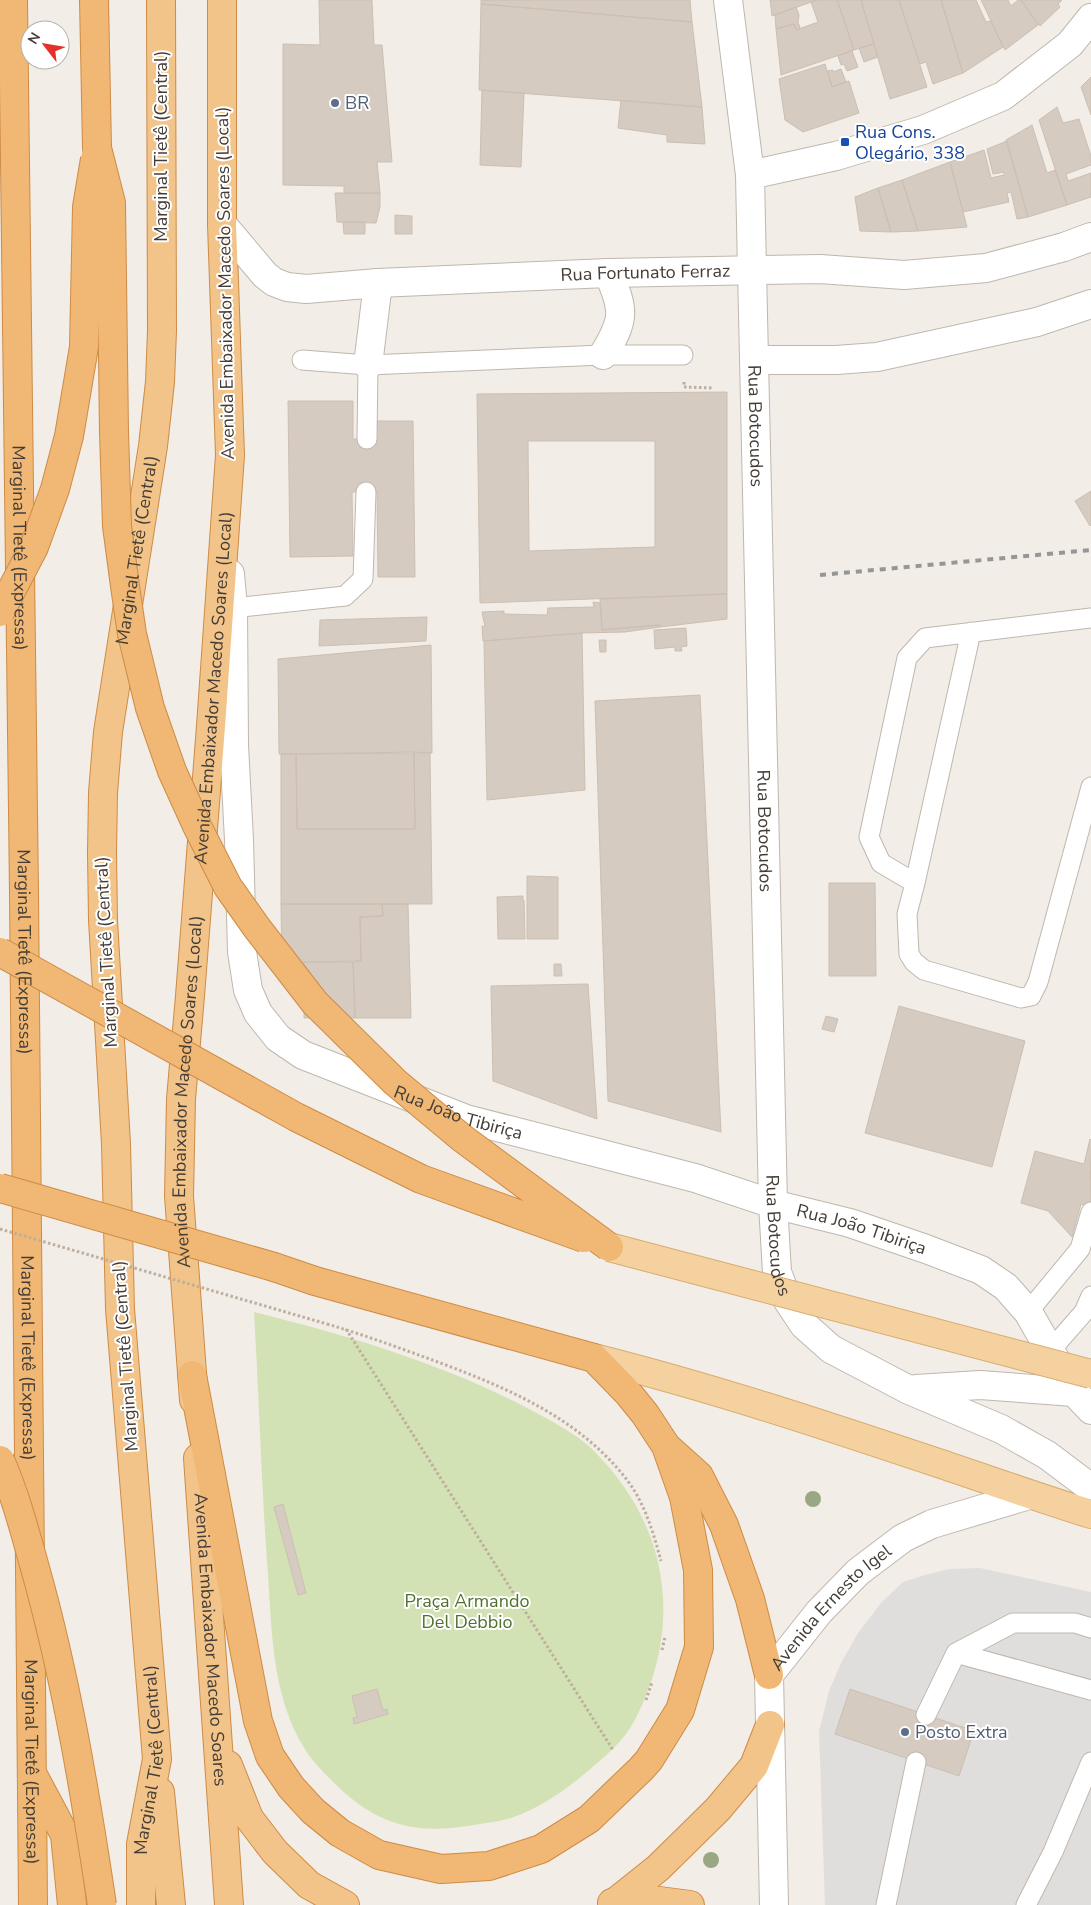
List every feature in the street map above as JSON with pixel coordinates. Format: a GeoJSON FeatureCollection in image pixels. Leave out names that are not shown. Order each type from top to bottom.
{"type":"FeatureCollection","features":[{"type":"Feature","properties":{"kind":"highway","name":"Marginal Tietê (Expressa)"},"geometry":{"type":"LineString","coordinates":[[13,0],[24,903],[33,1905]]}},
{"type":"Feature","properties":{"kind":"highway"},"geometry":{"type":"LineString","coordinates":[[0,612],[34,547],[55,489],[69,436],[84,347],[87,207],[97,148],[94,0]]}},
{"type":"Feature","properties":{"kind":"highway","name":"Marginal Tietê (Central)"},"geometry":{"type":"LineString","coordinates":[[141,1905],[142,1844],[157,1759],[120,1309],[116,1144],[103,920],[102,853],[103,793],[108,732],[153,446],[160,382],[162,331],[161,0]]}},
{"type":"Feature","properties":{"kind":"highway","name":"Avenida Embaixador Macedo Soares (Local)"},"geometry":{"type":"LineString","coordinates":[[192,1374],[178,1196],[180,1099],[190,996],[230,455],[222,224],[222,0]]}},
{"type":"Feature","properties":{"kind":"highway"},"geometry":{"type":"LineString","coordinates":[[97,148],[111,203],[117,517],[132,634],[150,708],[172,771],[198,828],[228,887],[315,1003],[395,1082],[462,1138],[609,1247]]}},
{"type":"Feature","properties":{"kind":"highway"},"geometry":{"type":"LineString","coordinates":[[0,952],[296,1116],[421,1179],[609,1247]]}},
{"type":"Feature","properties":{"kind":"highway"},"geometry":{"type":"LineString","coordinates":[[0,1188],[315,1281],[594,1358],[634,1400],[666,1446],[699,1476],[724,1526],[750,1599],[768,1675]]}},
{"type":"Feature","properties":{"kind":"highway"},"geometry":{"type":"LineString","coordinates":[[192,1374],[258,1721],[270,1756],[290,1787],[313,1811],[340,1833],[378,1854],[440,1869],[489,1866],[532,1852],[589,1819],[649,1760],[680,1710],[699,1647],[698,1570],[684,1497],[666,1446]]}},
{"type":"Feature","properties":{"kind":"highway","name":"Avenida Embaixador Macedo Soares"},"geometry":{"type":"LineString","coordinates":[[192,1374],[229,1905]]}},
{"type":"Feature","properties":{"kind":"highway"},"geometry":{"type":"LineString","coordinates":[[0,1460],[25,1532],[47,1612],[88,1814],[102,1905]]}},
{"type":"Feature","properties":{"kind":"highway"},"geometry":{"type":"LineString","coordinates":[[610,1904],[658,1868],[718,1809],[754,1766],[770,1725]]}},
{"type":"Feature","properties":{"kind":"highway"},"geometry":{"type":"LineString","coordinates":[[218,1741],[249,1818],[275,1852],[309,1884],[344,1905]]}},
{"type":"Feature","properties":{"kind":"highway"},"geometry":{"type":"LineString","coordinates":[[157,1759],[171,1905]]}},
{"type":"Feature","properties":{"kind":"highway"},"geometry":{"type":"LineString","coordinates":[[31,1771],[65,1835],[72,1905]]}},
{"type":"Feature","properties":{"kind":"highway"},"geometry":{"type":"LineString","coordinates":[[610,1904],[652,1900],[690,1905]]}},
{"type":"Feature","properties":{"kind":"main road"},"geometry":{"type":"LineString","coordinates":[[609,1247],[1087,1392]]}},
{"type":"Feature","properties":{"kind":"main road"},"geometry":{"type":"LineString","coordinates":[[594,1358],[659,1374],[784,1412],[1029,1496],[1091,1514]]}},
{"type":"Feature","properties":{"kind":"street","name":"Rua Botocudos"},"geometry":{"type":"LineString","coordinates":[[728,0],[750,175],[773,1204],[777,1272],[788,1301],[804,1325],[831,1350],[909,1390],[1001,1429],[1047,1456],[1091,1488]]}},
{"type":"Feature","properties":{"kind":"street"},"geometry":{"type":"LineString","coordinates":[[750,175],[836,156],[923,130],[1003,96],[1070,44],[1091,18]]}},
{"type":"Feature","properties":{"kind":"street","name":"Rua Fortunato Ferraz"},"geometry":{"type":"LineString","coordinates":[[222,224],[265,275],[274,282],[287,287],[306,289],[378,283],[608,273],[820,269],[904,275],[986,268],[1064,247],[1091,237]]}},
{"type":"Feature","properties":{"kind":"street"},"geometry":{"type":"LineString","coordinates":[[602,355],[616,335],[620,317],[620,304],[617,292],[608,273]]}},
{"type":"Feature","properties":{"kind":"street"},"geometry":{"type":"LineString","coordinates":[[368,365],[378,283]]}},
{"type":"Feature","properties":{"kind":"street"},"geometry":{"type":"LineString","coordinates":[[754,360],[836,360],[876,357],[1037,322],[1091,304]]}},
{"type":"Feature","properties":{"kind":"street","name":"Rua João Tibiriça"},"geometry":{"type":"LineString","coordinates":[[226,525],[233,608],[234,745],[242,952],[251,998],[258,1013],[278,1038],[303,1055],[466,1119],[695,1178],[773,1204],[850,1224],[926,1249],[981,1270],[1006,1287],[1028,1312],[1050,1351],[1087,1392]]}},
{"type":"Feature","properties":{"kind":"street"},"geometry":{"type":"LineString","coordinates":[[909,1390],[980,1385],[1087,1392]]}},
{"type":"Feature","properties":{"kind":"street","name":"Avenida Ernesto Igel"},"geometry":{"type":"LineString","coordinates":[[774,1905],[768,1675],[819,1612],[858,1572],[903,1538],[932,1524],[1029,1496]]}},
{"type":"Feature","properties":{"kind":"lane"},"geometry":{"type":"LineString","coordinates":[[302,360],[368,365],[602,355],[683,355]]}},
{"type":"Feature","properties":{"kind":"lane"},"geometry":{"type":"LineString","coordinates":[[367,439],[368,365]]}},
{"type":"Feature","properties":{"kind":"lane"},"geometry":{"type":"LineString","coordinates":[[233,608],[345,596],[363,579],[366,492]]}},
{"type":"Feature","properties":{"kind":"lane"},"geometry":{"type":"LineString","coordinates":[[915,883],[881,863],[869,838],[907,658],[925,638],[1091,618]]}},
{"type":"Feature","properties":{"kind":"lane"},"geometry":{"type":"LineString","coordinates":[[971,632],[907,914],[909,954],[914,962],[924,970],[1021,998],[1031,996],[1038,982],[1091,787]]}},
{"type":"Feature","properties":{"kind":"lane"},"geometry":{"type":"LineString","coordinates":[[1028,1312],[1080,1249],[1091,1212]]}},
{"type":"Feature","properties":{"kind":"lane"},"geometry":{"type":"LineString","coordinates":[[1050,1351],[1084,1312],[1091,1296]]}},
{"type":"Feature","properties":{"kind":"lane"},"geometry":{"type":"LineString","coordinates":[[926,1715],[956,1652],[1013,1622],[1075,1623],[1091,1628]]}},
{"type":"Feature","properties":{"kind":"lane"},"geometry":{"type":"LineString","coordinates":[[956,1652],[1091,1690]]}},
{"type":"Feature","properties":{"kind":"lane"},"geometry":{"type":"LineString","coordinates":[[886,1905],[916,1762]]}},
{"type":"Feature","properties":{"kind":"lane"},"geometry":{"type":"LineString","coordinates":[[1026,1905],[1053,1852],[1091,1762]]}},
{"type":"Feature","properties":{"kind":"path"},"geometry":{"type":"LineString","coordinates":[[684,388],[713,388]]}},
{"type":"Feature","properties":{"kind":"path"},"geometry":{"type":"LineString","coordinates":[[0,1229],[346,1329],[462,1371],[522,1396],[570,1425],[613,1464],[631,1486],[651,1526],[662,1562]]}},
{"type":"Feature","properties":{"kind":"path"},"geometry":{"type":"LineString","coordinates":[[346,1329],[614,1752],[620,1744]]}},
{"type":"Feature","properties":{"kind":"path"},"geometry":{"type":"LineString","coordinates":[[662,1651],[665,1634]]}},
{"type":"Feature","properties":{"kind":"path"},"geometry":{"type":"LineString","coordinates":[[643,1707],[655,1676]]}},
{"type":"Feature","properties":{"kind":"green space","name":"Praça Armando Del Debbio"},"geometry":{"type":"Polygon","coordinates":[[[254,1312],[361,1341],[430,1365],[531,1410],[580,1439],[594,1451],[615,1475],[632,1500],[646,1526],[656,1554],[662,1582],[661,1642],[654,1673],[639,1712],[622,1739],[579,1778],[542,1804],[522,1814],[497,1821],[453,1828],[416,1828],[383,1818],[352,1799],[324,1773],[306,1751],[285,1707],[279,1683],[272,1634],[254,1312]]]}},
{"type":"Feature","properties":{"kind":"shaded area"},"geometry":{"type":"Polygon","coordinates":[[[980,1568],[1091,1592],[1091,1905],[825,1905],[819,1731],[829,1691],[841,1663],[858,1633],[881,1603],[903,1582],[949,1569],[980,1568]]]}},
{"type":"Feature","properties":{"kind":"building","name":"BR"},"geometry":{"type":"Polygon","coordinates":[[[319,0],[372,0],[374,45],[382,45],[392,162],[377,162],[380,193],[344,193],[344,186],[283,185],[283,44],[320,45],[319,0]]]}},
{"type":"Feature","properties":{"kind":"building"},"geometry":{"type":"Polygon","coordinates":[[[481,0],[690,0],[692,22],[481,4],[481,0]]]}},
{"type":"Feature","properties":{"kind":"building"},"geometry":{"type":"Polygon","coordinates":[[[770,0],[817,0],[772,16],[770,0]]]}},
{"type":"Feature","properties":{"kind":"building"},"geometry":{"type":"Polygon","coordinates":[[[817,0],[837,0],[854,50],[781,75],[776,29],[794,24],[796,30],[818,22],[811,2],[817,0]]]}},
{"type":"Feature","properties":{"kind":"building"},"geometry":{"type":"Polygon","coordinates":[[[837,0],[861,0],[874,44],[854,50],[837,0]]]}},
{"type":"Feature","properties":{"kind":"building"},"geometry":{"type":"Polygon","coordinates":[[[861,0],[899,0],[927,87],[890,99],[861,0]]]}},
{"type":"Feature","properties":{"kind":"building"},"geometry":{"type":"Polygon","coordinates":[[[899,0],[941,0],[963,73],[933,84],[926,62],[920,64],[899,0]]]}},
{"type":"Feature","properties":{"kind":"building"},"geometry":{"type":"Polygon","coordinates":[[[941,0],[976,0],[986,22],[991,21],[1003,47],[963,73],[941,0]]]}},
{"type":"Feature","properties":{"kind":"building"},"geometry":{"type":"Polygon","coordinates":[[[981,0],[1008,0],[1011,6],[1018,0],[1021,0],[1038,25],[1005,50],[981,0]]]}},
{"type":"Feature","properties":{"kind":"building"},"geometry":{"type":"Polygon","coordinates":[[[1021,0],[1062,0],[1058,4],[1060,7],[1040,26],[1021,0]]]}},
{"type":"Feature","properties":{"kind":"building"},"geometry":{"type":"Polygon","coordinates":[[[481,4],[692,22],[702,107],[479,90],[481,4]]]}},
{"type":"Feature","properties":{"kind":"building"},"geometry":{"type":"Polygon","coordinates":[[[796,7],[800,28],[796,30],[794,24],[776,29],[775,15],[796,7]]]}},
{"type":"Feature","properties":{"kind":"building"},"geometry":{"type":"Polygon","coordinates":[[[874,44],[878,57],[864,62],[859,48],[874,44]]]}},
{"type":"Feature","properties":{"kind":"building"},"geometry":{"type":"Polygon","coordinates":[[[852,51],[858,67],[847,71],[844,64],[841,65],[838,56],[852,51]]]}},
{"type":"Feature","properties":{"kind":"building"},"geometry":{"type":"Polygon","coordinates":[[[825,64],[832,87],[849,81],[859,113],[803,132],[785,120],[779,79],[825,64]]]}},
{"type":"Feature","properties":{"kind":"building"},"geometry":{"type":"Polygon","coordinates":[[[841,69],[846,82],[832,87],[828,71],[833,70],[833,72],[841,69]]]}},
{"type":"Feature","properties":{"kind":"building"},"geometry":{"type":"Polygon","coordinates":[[[1091,77],[1091,115],[1081,87],[1091,77]]]}},
{"type":"Feature","properties":{"kind":"building"},"geometry":{"type":"Polygon","coordinates":[[[482,90],[524,93],[521,167],[480,165],[482,90]]]}},
{"type":"Feature","properties":{"kind":"building"},"geometry":{"type":"Polygon","coordinates":[[[621,100],[702,107],[705,144],[667,142],[667,135],[618,128],[621,100]]]}},
{"type":"Feature","properties":{"kind":"building"},"geometry":{"type":"Polygon","coordinates":[[[1057,107],[1063,123],[1079,119],[1091,156],[1091,165],[1066,174],[1068,181],[1091,173],[1091,197],[1067,205],[1039,120],[1057,107]]]}},
{"type":"Feature","properties":{"kind":"building"},"geometry":{"type":"Polygon","coordinates":[[[1032,125],[1047,173],[1055,170],[1067,205],[1028,217],[1006,140],[1032,125]]]}},
{"type":"Feature","properties":{"kind":"building"},"geometry":{"type":"Polygon","coordinates":[[[1007,141],[1028,217],[1017,219],[1011,192],[1007,193],[1009,202],[963,212],[950,162],[984,150],[991,178],[1004,175],[1004,172],[993,174],[987,149],[1007,141]]]}},
{"type":"Feature","properties":{"kind":"building"},"geometry":{"type":"Polygon","coordinates":[[[950,162],[967,227],[918,231],[902,180],[950,162]]]}},
{"type":"Feature","properties":{"kind":"building"},"geometry":{"type":"Polygon","coordinates":[[[902,180],[918,231],[891,232],[878,188],[902,180]]]}},
{"type":"Feature","properties":{"kind":"building"},"geometry":{"type":"Polygon","coordinates":[[[878,188],[891,232],[860,231],[855,197],[878,188]]]}},
{"type":"Feature","properties":{"kind":"building"},"geometry":{"type":"Polygon","coordinates":[[[335,193],[380,193],[380,207],[376,223],[337,222],[335,193]]]}},
{"type":"Feature","properties":{"kind":"building"},"geometry":{"type":"Polygon","coordinates":[[[395,215],[412,216],[412,234],[395,234],[395,215]]]}},
{"type":"Feature","properties":{"kind":"building"},"geometry":{"type":"Polygon","coordinates":[[[343,222],[365,222],[365,234],[344,234],[343,222]]]}},
{"type":"Feature","properties":{"kind":"building"},"geometry":{"type":"Polygon","coordinates":[[[727,392],[727,594],[480,603],[477,394],[727,392]],[[528,441],[529,551],[655,547],[655,441],[528,441]]]}},
{"type":"Feature","properties":{"kind":"building"},"geometry":{"type":"Polygon","coordinates":[[[288,401],[353,401],[353,439],[367,439],[373,421],[413,421],[415,577],[378,577],[377,492],[352,492],[353,556],[290,557],[288,401]]]}},
{"type":"Feature","properties":{"kind":"building"},"geometry":{"type":"Polygon","coordinates":[[[1091,491],[1091,525],[1090,526],[1075,501],[1091,491]]]}},
{"type":"Feature","properties":{"kind":"building"},"geometry":{"type":"Polygon","coordinates":[[[727,594],[727,619],[660,627],[660,625],[602,630],[600,599],[727,594]]]}},
{"type":"Feature","properties":{"kind":"building"},"geometry":{"type":"Polygon","coordinates":[[[593,602],[600,603],[602,630],[660,625],[660,627],[625,632],[582,633],[483,641],[482,626],[485,627],[482,612],[504,611],[504,614],[547,615],[548,608],[594,607],[593,602]]]}},
{"type":"Feature","properties":{"kind":"building"},"geometry":{"type":"Polygon","coordinates":[[[427,617],[426,641],[319,646],[320,620],[427,617]]]}},
{"type":"Feature","properties":{"kind":"building"},"geometry":{"type":"Polygon","coordinates":[[[686,628],[687,646],[681,647],[682,651],[675,651],[675,647],[655,649],[654,630],[686,628]]]}},
{"type":"Feature","properties":{"kind":"building"},"geometry":{"type":"Polygon","coordinates":[[[582,633],[585,790],[487,800],[484,641],[582,633]]]}},
{"type":"Feature","properties":{"kind":"building"},"geometry":{"type":"Polygon","coordinates":[[[599,640],[606,640],[606,652],[600,652],[599,640]]]}},
{"type":"Feature","properties":{"kind":"building"},"geometry":{"type":"Polygon","coordinates":[[[431,645],[432,753],[279,754],[278,659],[431,645]]]}},
{"type":"Feature","properties":{"kind":"building"},"geometry":{"type":"Polygon","coordinates":[[[700,695],[721,1132],[608,1101],[595,701],[700,695]]]}},
{"type":"Feature","properties":{"kind":"building"},"geometry":{"type":"Polygon","coordinates":[[[414,752],[415,829],[297,829],[296,754],[414,752]]]}},
{"type":"Feature","properties":{"kind":"building"},"geometry":{"type":"Polygon","coordinates":[[[414,752],[430,753],[432,904],[281,904],[281,754],[296,754],[297,829],[415,829],[414,752]]]}},
{"type":"Feature","properties":{"kind":"building"},"geometry":{"type":"Polygon","coordinates":[[[527,876],[558,877],[558,939],[527,939],[527,876]]]}},
{"type":"Feature","properties":{"kind":"building"},"geometry":{"type":"Polygon","coordinates":[[[829,883],[875,883],[876,976],[829,976],[829,883]]]}},
{"type":"Feature","properties":{"kind":"building"},"geometry":{"type":"Polygon","coordinates":[[[523,896],[525,939],[498,939],[497,897],[523,896]]]}},
{"type":"Feature","properties":{"kind":"building"},"geometry":{"type":"Polygon","coordinates":[[[281,904],[382,904],[383,916],[360,917],[361,961],[304,962],[304,967],[282,968],[281,904]]]}},
{"type":"Feature","properties":{"kind":"building"},"geometry":{"type":"Polygon","coordinates":[[[382,904],[408,904],[411,1018],[355,1018],[353,962],[361,961],[360,917],[383,916],[382,904]]]}},
{"type":"Feature","properties":{"kind":"building"},"geometry":{"type":"Polygon","coordinates":[[[304,962],[353,962],[355,1018],[304,1018],[304,962]]]}},
{"type":"Feature","properties":{"kind":"building"},"geometry":{"type":"Polygon","coordinates":[[[554,964],[561,964],[562,976],[554,976],[554,964]]]}},
{"type":"Feature","properties":{"kind":"building"},"geometry":{"type":"Polygon","coordinates":[[[588,984],[597,1119],[493,1081],[491,986],[588,984]]]}},
{"type":"Feature","properties":{"kind":"building"},"geometry":{"type":"Polygon","coordinates":[[[899,1006],[1025,1041],[992,1167],[865,1133],[899,1006]]]}},
{"type":"Feature","properties":{"kind":"building"},"geometry":{"type":"Polygon","coordinates":[[[826,1016],[838,1019],[834,1032],[822,1029],[826,1016]]]}},
{"type":"Feature","properties":{"kind":"building"},"geometry":{"type":"Polygon","coordinates":[[[1090,1139],[1091,1207],[1081,1204],[1072,1237],[1048,1211],[1021,1203],[1035,1151],[1084,1164],[1090,1139]]]}},
{"type":"Feature","properties":{"kind":"building"},"geometry":{"type":"Polygon","coordinates":[[[283,1504],[306,1593],[298,1595],[274,1507],[283,1504]]]}},
{"type":"Feature","properties":{"kind":"building"},"geometry":{"type":"Polygon","coordinates":[[[377,1689],[383,1710],[387,1709],[388,1714],[354,1724],[353,1718],[357,1717],[352,1696],[377,1689]]]}},
{"type":"Feature","properties":{"kind":"building","name":"Posto Extra"},"geometry":{"type":"Polygon","coordinates":[[[850,1689],[974,1731],[959,1776],[835,1734],[850,1689]]]}},
{"type":"Feature","properties":{"kind":"railway"},"geometry":{"type":"LineString","coordinates":[[820,575],[1091,550]]}},
{"type":"Feature","properties":{"kind":"place","name":"BR"},"geometry":{"type":"Point","coordinates":[335,103]}},
{"type":"Feature","properties":{"kind":"place","name":"Rua Cons. Olegário, 338"},"geometry":{"type":"Point","coordinates":[845,142]}},
{"type":"Feature","properties":{"kind":"place","name":"Posto Extra"},"geometry":{"type":"Point","coordinates":[905,1732]}}]}
